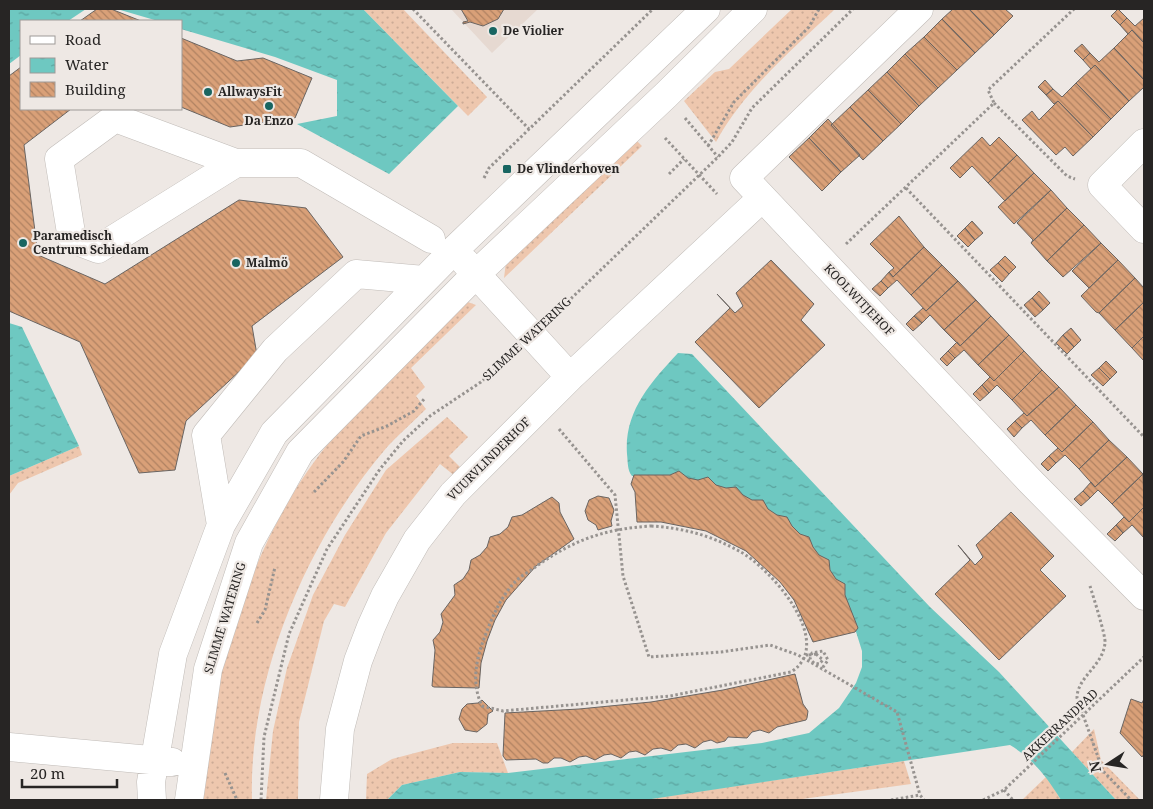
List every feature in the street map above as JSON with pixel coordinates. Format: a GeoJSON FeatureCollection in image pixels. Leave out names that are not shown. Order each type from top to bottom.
{"type":"FeatureCollection","features":[{"type":"Feature","properties":{"kind":"street"},"geometry":{"type":"LineString","coordinates":[[152,800],[151,782],[154,761],[173,654],[221,525],[274,432],[424,280],[443,244],[620,90],[706,9]]}},
{"type":"Feature","properties":{"kind":"street","name":"SLIMME WATERING"},"geometry":{"type":"LineString","coordinates":[[189,800],[208,669],[249,544],[300,452],[476,274],[753,9]]}},
{"type":"Feature","properties":{"kind":"street","name":"KOOLWITJEHOF"},"geometry":{"type":"LineString","coordinates":[[919,9],[744,178],[1025,476],[1144,596]]}},
{"type":"Feature","properties":{"kind":"street"},"geometry":{"type":"LineString","coordinates":[[236,163],[98,249],[72,239],[59,159],[115,118],[236,163],[301,164],[443,244],[476,274],[570,377]]}},
{"type":"Feature","properties":{"kind":"street"},"geometry":{"type":"LineString","coordinates":[[1144,143],[1102,185],[1144,229]]}},
{"type":"Feature","properties":{"kind":"street","name":"VUURVLINDERHOF"},"geometry":{"type":"LineString","coordinates":[[334,800],[340,729],[358,661],[385,596],[417,540],[453,494],[570,377],[762,198]]}},
{"type":"Feature","properties":{"kind":"street"},"geometry":{"type":"LineString","coordinates":[[221,525],[206,435],[275,350],[356,274],[424,280]]}},
{"type":"Feature","properties":{"kind":"street"},"geometry":{"type":"LineString","coordinates":[[9,747],[193,764]]}},
{"type":"Feature","properties":{"kind":"path"},"geometry":{"type":"LineString","coordinates":[[413,9],[529,129]]}},
{"type":"Feature","properties":{"kind":"path"},"geometry":{"type":"LineString","coordinates":[[708,146],[734,102],[809,27],[819,9]]}},
{"type":"Feature","properties":{"kind":"path","name":"SLIMME WATERING"},"geometry":{"type":"LineString","coordinates":[[261,800],[264,737],[289,634],[327,549],[380,469],[403,441],[430,416],[481,382],[533,336],[699,175],[732,142],[752,108],[853,9]]}},
{"type":"Feature","properties":{"kind":"path"},"geometry":{"type":"LineString","coordinates":[[1074,9],[988,90],[994,103],[1066,176],[1102,185]]}},
{"type":"Feature","properties":{"kind":"path"},"geometry":{"type":"LineString","coordinates":[[596,65],[620,90]]}},
{"type":"Feature","properties":{"kind":"path"},"geometry":{"type":"LineString","coordinates":[[825,264],[994,103]]}},
{"type":"Feature","properties":{"kind":"path"},"geometry":{"type":"LineString","coordinates":[[643,115],[740,219]]}},
{"type":"Feature","properties":{"kind":"path"},"geometry":{"type":"LineString","coordinates":[[669,174],[684,159]]}},
{"type":"Feature","properties":{"kind":"path"},"geometry":{"type":"LineString","coordinates":[[906,188],[1144,437]]}},
{"type":"Feature","properties":{"kind":"path"},"geometry":{"type":"LineString","coordinates":[[310,498],[343,462],[361,436],[387,426],[414,411],[426,398]]}},
{"type":"Feature","properties":{"kind":"path"},"geometry":{"type":"LineString","coordinates":[[540,407],[614,495],[622,576],[649,657],[721,652],[770,645],[798,655],[826,673],[897,712],[920,795],[924,800]]}},
{"type":"Feature","properties":{"kind":"path"},"geometry":{"type":"LineString","coordinates":[[807,655],[807,638],[799,615],[774,578],[741,552],[706,535],[680,528],[625,528],[592,535],[561,549],[514,582],[495,611],[480,649],[474,678],[477,695],[482,706],[503,711],[670,696],[791,672],[799,666],[807,655],[816,654],[822,660],[819,664],[814,663],[810,658],[812,653],[823,651],[827,655],[828,660],[822,670]]}},
{"type":"Feature","properties":{"kind":"path"},"geometry":{"type":"LineString","coordinates":[[256,624],[265,610],[276,562]]}},
{"type":"Feature","properties":{"kind":"path"},"geometry":{"type":"LineString","coordinates":[[1090,586],[1106,642],[1100,660],[1077,689],[1076,698],[1103,771],[1131,800]]}},
{"type":"Feature","properties":{"kind":"path","name":"AKKERRANDPAD"},"geometry":{"type":"LineString","coordinates":[[983,800],[1004,790],[1144,657]]}},
{"type":"Feature","properties":{"kind":"path"},"geometry":{"type":"LineString","coordinates":[[221,765],[237,800]]}},
{"type":"Feature","properties":{"kind":"path"},"geometry":{"type":"LineString","coordinates":[[1004,790],[1013,800]]}},
{"type":"Feature","properties":{"kind":"path"},"geometry":{"type":"LineString","coordinates":[[891,800],[920,795]]}},
{"type":"Feature","properties":{"kind":"shaded area"},"geometry":{"type":"Polygon","coordinates":[[[363,9],[403,9],[487,97],[468,116],[363,9]]]}},
{"type":"Feature","properties":{"kind":"shaded area","name":"De Violier"},"geometry":{"type":"Polygon","coordinates":[[[451,9],[538,9],[492,53],[451,9]]]}},
{"type":"Feature","properties":{"kind":"shaded area"},"geometry":{"type":"Polygon","coordinates":[[[792,9],[835,9],[755,87],[716,142],[684,101],[715,72],[729,69],[792,9]]]}},
{"type":"Feature","properties":{"kind":"shaded area"},"geometry":{"type":"Polygon","coordinates":[[[633,137],[642,146],[504,278],[506,262],[633,137]]]}},
{"type":"Feature","properties":{"kind":"shaded area"},"geometry":{"type":"Polygon","coordinates":[[[465,301],[476,305],[411,368],[425,387],[416,396],[426,409],[388,446],[359,483],[332,523],[288,611],[272,658],[260,706],[253,753],[252,800],[201,800],[207,729],[220,671],[243,599],[273,529],[291,496],[334,437],[382,385],[465,301]]]}},
{"type":"Feature","properties":{"kind":"shaded area"},"geometry":{"type":"Polygon","coordinates":[[[447,417],[468,437],[449,456],[463,470],[455,476],[440,464],[386,533],[345,607],[334,604],[324,621],[299,722],[298,800],[266,800],[273,731],[287,668],[313,595],[345,535],[386,470],[447,417]]]}},
{"type":"Feature","properties":{"kind":"shaded area"},"geometry":{"type":"Polygon","coordinates":[[[79,446],[82,455],[18,483],[9,495],[9,476],[79,446]]]}},
{"type":"Feature","properties":{"kind":"shaded area"},"geometry":{"type":"Polygon","coordinates":[[[1094,729],[1101,760],[1140,800],[1116,800],[1072,752],[1094,729]]]}},
{"type":"Feature","properties":{"kind":"shaded area"},"geometry":{"type":"Polygon","coordinates":[[[453,743],[497,743],[508,773],[460,772],[402,785],[387,800],[366,800],[367,774],[392,759],[453,743]]]}},
{"type":"Feature","properties":{"kind":"shaded area"},"geometry":{"type":"Polygon","coordinates":[[[904,761],[911,784],[795,800],[640,800],[904,761]]]}},
{"type":"Feature","properties":{"kind":"shaded area"},"geometry":{"type":"Polygon","coordinates":[[[1047,776],[1061,800],[1023,799],[1047,776]]]}},
{"type":"Feature","properties":{"kind":"water"},"geometry":{"type":"Polygon","coordinates":[[[9,9],[86,9],[70,20],[20,20],[20,56],[9,64],[9,9]]]}},
{"type":"Feature","properties":{"kind":"water"},"geometry":{"type":"Polygon","coordinates":[[[117,9],[363,9],[458,106],[389,174],[297,124],[337,116],[337,80],[275,57],[182,29],[182,20],[155,20],[117,9]]]}},
{"type":"Feature","properties":{"kind":"water"},"geometry":{"type":"Polygon","coordinates":[[[9,323],[22,327],[79,446],[9,476],[9,323]]]}},
{"type":"Feature","properties":{"kind":"water"},"geometry":{"type":"Polygon","coordinates":[[[678,353],[692,354],[930,607],[999,672],[1116,800],[1061,800],[1039,769],[1026,756],[1010,745],[645,800],[387,800],[402,785],[460,772],[508,773],[762,743],[809,733],[839,708],[856,683],[862,667],[862,651],[848,606],[671,478],[632,476],[630,474],[628,469],[627,439],[634,411],[649,387],[678,353]]]}},
{"type":"Feature","properties":{"kind":"building"},"geometry":{"type":"Polygon","coordinates":[[[97,9],[111,9],[138,20],[81,20],[97,9]]]}},
{"type":"Feature","properties":{"kind":"building"},"geometry":{"type":"Polygon","coordinates":[[[461,9],[504,9],[498,19],[483,26],[470,22],[463,24],[463,22],[468,21],[461,9]]]}},
{"type":"Feature","properties":{"kind":"building"},"geometry":{"type":"Polygon","coordinates":[[[953,9],[969,9],[994,35],[975,53],[942,19],[953,9]]]}},
{"type":"Feature","properties":{"kind":"building"},"geometry":{"type":"Polygon","coordinates":[[[969,9],[1005,9],[1013,16],[994,35],[969,9]]]}},
{"type":"Feature","properties":{"kind":"building"},"geometry":{"type":"Polygon","coordinates":[[[1118,9],[1127,18],[1120,25],[1111,16],[1118,9]]]}},
{"type":"Feature","properties":{"kind":"building"},"geometry":{"type":"Polygon","coordinates":[[[1127,18],[1135,26],[1144,18],[1144,43],[1132,30],[1128,34],[1120,25],[1127,18]]]}},
{"type":"Feature","properties":{"kind":"building"},"geometry":{"type":"Polygon","coordinates":[[[942,19],[975,53],[957,70],[924,37],[942,19]]]}},
{"type":"Feature","properties":{"kind":"building"},"geometry":{"type":"Polygon","coordinates":[[[1132,30],[1144,43],[1144,80],[1114,48],[1132,30]]]}},
{"type":"Feature","properties":{"kind":"building"},"geometry":{"type":"Polygon","coordinates":[[[924,37],[957,70],[938,88],[905,54],[924,37]]]}},
{"type":"Feature","properties":{"kind":"building"},"geometry":{"type":"Polygon","coordinates":[[[182,38],[237,61],[263,58],[312,78],[295,118],[230,127],[182,107],[182,38]]]}},
{"type":"Feature","properties":{"kind":"building"},"geometry":{"type":"Polygon","coordinates":[[[1082,44],[1090,53],[1083,60],[1074,51],[1082,44]]]}},
{"type":"Feature","properties":{"kind":"building"},"geometry":{"type":"Polygon","coordinates":[[[1114,48],[1144,80],[1144,87],[1129,101],[1095,65],[1091,69],[1083,60],[1090,53],[1099,62],[1114,48]]]}},
{"type":"Feature","properties":{"kind":"building"},"geometry":{"type":"Polygon","coordinates":[[[905,54],[938,88],[919,106],[887,72],[905,54]]]}},
{"type":"Feature","properties":{"kind":"building"},"geometry":{"type":"Polygon","coordinates":[[[1095,65],[1129,101],[1111,119],[1076,83],[1095,65]]]}},
{"type":"Feature","properties":{"kind":"building","name":"Malmö"},"geometry":{"type":"Polygon","coordinates":[[[20,68],[20,110],[70,110],[24,145],[38,255],[105,284],[239,200],[306,208],[343,257],[252,326],[257,355],[186,421],[175,470],[139,473],[80,342],[9,311],[9,76],[20,68]]]}},
{"type":"Feature","properties":{"kind":"building"},"geometry":{"type":"Polygon","coordinates":[[[887,72],[919,106],[901,124],[868,90],[887,72]]]}},
{"type":"Feature","properties":{"kind":"building"},"geometry":{"type":"Polygon","coordinates":[[[1045,80],[1053,89],[1046,95],[1038,87],[1045,80]]]}},
{"type":"Feature","properties":{"kind":"building"},"geometry":{"type":"Polygon","coordinates":[[[1076,83],[1111,119],[1093,137],[1058,101],[1054,104],[1046,95],[1053,89],[1062,97],[1076,83]]]}},
{"type":"Feature","properties":{"kind":"building"},"geometry":{"type":"Polygon","coordinates":[[[868,90],[901,124],[883,141],[850,107],[868,90]]]}},
{"type":"Feature","properties":{"kind":"building"},"geometry":{"type":"Polygon","coordinates":[[[1058,101],[1093,137],[1073,156],[1065,147],[1056,155],[1022,120],[1032,111],[1039,120],[1058,101]]]}},
{"type":"Feature","properties":{"kind":"building"},"geometry":{"type":"Polygon","coordinates":[[[850,107],[883,141],[863,160],[831,125],[850,107]]]}},
{"type":"Feature","properties":{"kind":"building"},"geometry":{"type":"Polygon","coordinates":[[[828,119],[860,155],[841,172],[809,138],[828,119]]]}},
{"type":"Feature","properties":{"kind":"building"},"geometry":{"type":"Polygon","coordinates":[[[982,137],[990,146],[999,137],[1017,155],[988,183],[972,166],[960,178],[950,168],[982,137]]]}},
{"type":"Feature","properties":{"kind":"building"},"geometry":{"type":"Polygon","coordinates":[[[809,138],[841,172],[822,191],[789,157],[809,138]]]}},
{"type":"Feature","properties":{"kind":"building"},"geometry":{"type":"Polygon","coordinates":[[[1017,155],[1034,173],[1005,201],[988,183],[1017,155]]]}},
{"type":"Feature","properties":{"kind":"building"},"geometry":{"type":"Polygon","coordinates":[[[1034,173],[1051,190],[1014,224],[998,207],[1034,173]]]}},
{"type":"Feature","properties":{"kind":"building"},"geometry":{"type":"Polygon","coordinates":[[[1051,190],[1067,208],[1031,243],[1033,240],[1017,223],[1051,190]]]}},
{"type":"Feature","properties":{"kind":"building"},"geometry":{"type":"Polygon","coordinates":[[[1067,208],[1084,225],[1047,261],[1031,243],[1067,208]]]}},
{"type":"Feature","properties":{"kind":"building"},"geometry":{"type":"Polygon","coordinates":[[[899,216],[924,247],[893,277],[889,272],[894,268],[870,244],[899,216]]]}},
{"type":"Feature","properties":{"kind":"building"},"geometry":{"type":"Polygon","coordinates":[[[972,221],[983,233],[975,240],[965,228],[972,221]]]}},
{"type":"Feature","properties":{"kind":"building"},"geometry":{"type":"Polygon","coordinates":[[[1084,225],[1101,243],[1063,277],[1047,261],[1084,225]]]}},
{"type":"Feature","properties":{"kind":"building"},"geometry":{"type":"Polygon","coordinates":[[[965,228],[975,240],[968,247],[957,236],[965,228]]]}},
{"type":"Feature","properties":{"kind":"building"},"geometry":{"type":"Polygon","coordinates":[[[1101,243],[1118,260],[1089,288],[1072,271],[1101,243]]]}},
{"type":"Feature","properties":{"kind":"building"},"geometry":{"type":"Polygon","coordinates":[[[924,247],[942,265],[911,295],[897,280],[888,288],[881,281],[889,272],[893,277],[924,247]]]}},
{"type":"Feature","properties":{"kind":"building"},"geometry":{"type":"Polygon","coordinates":[[[1005,256],[1016,267],[1009,274],[998,263],[1005,256]]]}},
{"type":"Feature","properties":{"kind":"building"},"geometry":{"type":"Polygon","coordinates":[[[771,260],[814,304],[801,320],[825,345],[759,408],[695,342],[730,308],[717,294],[735,313],[743,306],[736,293],[771,260]]]}},
{"type":"Feature","properties":{"kind":"building"},"geometry":{"type":"Polygon","coordinates":[[[1118,260],[1135,278],[1099,313],[1096,312],[1081,296],[1118,260]]]}},
{"type":"Feature","properties":{"kind":"building"},"geometry":{"type":"Polygon","coordinates":[[[998,263],[1009,274],[1002,282],[990,270],[998,263]]]}},
{"type":"Feature","properties":{"kind":"building"},"geometry":{"type":"Polygon","coordinates":[[[942,265],[958,281],[926,311],[911,295],[942,265]]]}},
{"type":"Feature","properties":{"kind":"building"},"geometry":{"type":"Polygon","coordinates":[[[1135,278],[1144,288],[1144,302],[1115,330],[1099,313],[1135,278]]]}},
{"type":"Feature","properties":{"kind":"building"},"geometry":{"type":"Polygon","coordinates":[[[881,281],[888,288],[880,296],[872,289],[881,281]]]}},
{"type":"Feature","properties":{"kind":"building"},"geometry":{"type":"Polygon","coordinates":[[[958,281],[976,300],[944,330],[930,315],[922,323],[914,316],[923,308],[926,311],[958,281]]]}},
{"type":"Feature","properties":{"kind":"building"},"geometry":{"type":"Polygon","coordinates":[[[1039,291],[1050,303],[1043,310],[1032,298],[1039,291]]]}},
{"type":"Feature","properties":{"kind":"building"},"geometry":{"type":"Polygon","coordinates":[[[1032,298],[1043,310],[1035,317],[1024,305],[1032,298]]]}},
{"type":"Feature","properties":{"kind":"building"},"geometry":{"type":"Polygon","coordinates":[[[976,300],[991,316],[960,346],[944,330],[976,300]]]}},
{"type":"Feature","properties":{"kind":"building"},"geometry":{"type":"Polygon","coordinates":[[[1144,302],[1144,336],[1132,348],[1115,330],[1144,302]]]}},
{"type":"Feature","properties":{"kind":"building"},"geometry":{"type":"Polygon","coordinates":[[[914,316],[922,323],[913,331],[906,324],[914,316]]]}},
{"type":"Feature","properties":{"kind":"building"},"geometry":{"type":"Polygon","coordinates":[[[991,316],[1009,335],[978,365],[964,350],[955,358],[948,351],[957,342],[960,346],[991,316]]]}},
{"type":"Feature","properties":{"kind":"building"},"geometry":{"type":"Polygon","coordinates":[[[1071,328],[1081,340],[1074,347],[1063,335],[1071,328]]]}},
{"type":"Feature","properties":{"kind":"building"},"geometry":{"type":"Polygon","coordinates":[[[1009,335],[1024,351],[994,381],[978,365],[1009,335]]]}},
{"type":"Feature","properties":{"kind":"building"},"geometry":{"type":"Polygon","coordinates":[[[1063,335],[1074,347],[1067,354],[1056,343],[1063,335]]]}},
{"type":"Feature","properties":{"kind":"building"},"geometry":{"type":"Polygon","coordinates":[[[1144,336],[1144,361],[1132,348],[1144,336]]]}},
{"type":"Feature","properties":{"kind":"building"},"geometry":{"type":"Polygon","coordinates":[[[948,351],[955,358],[947,366],[940,359],[948,351]]]}},
{"type":"Feature","properties":{"kind":"building"},"geometry":{"type":"Polygon","coordinates":[[[1024,351],[1042,370],[1012,400],[997,385],[989,393],[982,385],[990,377],[994,381],[1024,351]]]}},
{"type":"Feature","properties":{"kind":"building"},"geometry":{"type":"Polygon","coordinates":[[[1106,361],[1117,372],[1110,379],[1099,368],[1106,361]]]}},
{"type":"Feature","properties":{"kind":"building"},"geometry":{"type":"Polygon","coordinates":[[[1099,368],[1110,379],[1103,386],[1091,375],[1099,368]]]}},
{"type":"Feature","properties":{"kind":"building"},"geometry":{"type":"Polygon","coordinates":[[[1042,370],[1059,387],[1027,416],[1012,400],[1042,370]]]}},
{"type":"Feature","properties":{"kind":"building"},"geometry":{"type":"Polygon","coordinates":[[[982,385],[989,393],[980,401],[973,394],[982,385]]]}},
{"type":"Feature","properties":{"kind":"building"},"geometry":{"type":"Polygon","coordinates":[[[1059,387],[1076,405],[1045,435],[1031,420],[1022,428],[1015,421],[1024,413],[1027,416],[1059,387]]]}},
{"type":"Feature","properties":{"kind":"building"},"geometry":{"type":"Polygon","coordinates":[[[1076,405],[1093,422],[1062,452],[1045,435],[1076,405]]]}},
{"type":"Feature","properties":{"kind":"building"},"geometry":{"type":"Polygon","coordinates":[[[1015,421],[1022,428],[1014,437],[1007,429],[1015,421]]]}},
{"type":"Feature","properties":{"kind":"building"},"geometry":{"type":"Polygon","coordinates":[[[1093,422],[1109,440],[1079,469],[1065,455],[1056,463],[1049,456],[1058,448],[1062,452],[1093,422]]]}},
{"type":"Feature","properties":{"kind":"building"},"geometry":{"type":"Polygon","coordinates":[[[1109,440],[1127,457],[1095,487],[1079,469],[1109,440]]]}},
{"type":"Feature","properties":{"kind":"building"},"geometry":{"type":"Polygon","coordinates":[[[1049,456],[1056,463],[1048,471],[1041,464],[1049,456]]]}},
{"type":"Feature","properties":{"kind":"building"},"geometry":{"type":"Polygon","coordinates":[[[1127,457],[1143,474],[1112,504],[1098,490],[1090,498],[1083,491],[1091,482],[1095,487],[1127,457]]]}},
{"type":"Feature","properties":{"kind":"building"},"geometry":{"type":"Polygon","coordinates":[[[679,471],[688,478],[698,480],[708,477],[716,485],[726,488],[736,487],[743,495],[752,500],[763,500],[768,509],[777,515],[787,517],[800,534],[809,537],[819,555],[829,560],[830,570],[836,579],[845,584],[845,595],[858,628],[855,632],[813,642],[794,600],[780,582],[746,551],[706,531],[661,522],[637,522],[635,492],[631,484],[634,475],[670,475],[679,471]]]}},
{"type":"Feature","properties":{"kind":"building"},"geometry":{"type":"Polygon","coordinates":[[[1143,474],[1144,507],[1129,522],[1112,504],[1143,474]]]}},
{"type":"Feature","properties":{"kind":"building"},"geometry":{"type":"Polygon","coordinates":[[[1083,491],[1090,498],[1081,506],[1074,499],[1083,491]]]}},
{"type":"Feature","properties":{"kind":"building"},"geometry":{"type":"Polygon","coordinates":[[[598,496],[609,498],[614,510],[611,521],[612,526],[598,530],[596,525],[588,520],[585,511],[589,500],[598,496]]]}},
{"type":"Feature","properties":{"kind":"building"},"geometry":{"type":"Polygon","coordinates":[[[552,497],[559,503],[560,512],[574,539],[536,566],[506,600],[495,620],[487,641],[481,663],[479,688],[432,686],[435,650],[433,640],[440,632],[443,622],[441,614],[455,595],[454,585],[463,579],[469,570],[471,560],[480,555],[487,547],[490,537],[500,534],[508,527],[512,517],[522,515],[552,497]]]}},
{"type":"Feature","properties":{"kind":"building"},"geometry":{"type":"Polygon","coordinates":[[[1144,507],[1144,538],[1132,525],[1123,533],[1116,525],[1124,517],[1129,522],[1144,507]]]}},
{"type":"Feature","properties":{"kind":"building"},"geometry":{"type":"Polygon","coordinates":[[[1011,512],[1054,556],[1040,570],[1066,596],[999,660],[935,594],[970,560],[958,545],[975,565],[983,557],[976,545],[1011,512]]]}},
{"type":"Feature","properties":{"kind":"building"},"geometry":{"type":"Polygon","coordinates":[[[1116,525],[1123,533],[1115,541],[1107,534],[1116,525]]]}},
{"type":"Feature","properties":{"kind":"building"},"geometry":{"type":"Polygon","coordinates":[[[795,674],[803,704],[808,711],[807,718],[806,720],[777,727],[769,733],[760,730],[752,732],[747,738],[728,737],[725,741],[717,743],[711,740],[703,742],[695,748],[686,744],[678,745],[671,751],[661,748],[653,749],[645,755],[636,751],[629,752],[621,758],[611,754],[604,755],[595,760],[586,756],[579,757],[570,762],[561,758],[554,758],[548,763],[543,763],[536,759],[506,760],[503,756],[505,713],[579,709],[651,702],[723,690],[795,674]]]}},
{"type":"Feature","properties":{"kind":"building"},"geometry":{"type":"Polygon","coordinates":[[[1131,699],[1142,703],[1144,699],[1144,754],[1142,757],[1120,733],[1131,699]]]}},
{"type":"Feature","properties":{"kind":"building"},"geometry":{"type":"Polygon","coordinates":[[[482,700],[493,711],[488,714],[487,724],[477,732],[465,730],[459,719],[462,709],[467,704],[478,703],[482,700]]]}},
{"type":"Feature","properties":{"kind":"place","name":"De Violier"},"geometry":{"type":"Point","coordinates":[493,31]}},
{"type":"Feature","properties":{"kind":"place","name":"AllwaysFit"},"geometry":{"type":"Point","coordinates":[208,92]}},
{"type":"Feature","properties":{"kind":"place","name":"Da Enzo"},"geometry":{"type":"Point","coordinates":[269,106]}},
{"type":"Feature","properties":{"kind":"place","name":"De Vlinderhoven"},"geometry":{"type":"Point","coordinates":[507,169]}},
{"type":"Feature","properties":{"kind":"place","name":"Paramedisch Centrum Schiedam"},"geometry":{"type":"Point","coordinates":[23,243]}},
{"type":"Feature","properties":{"kind":"place","name":"Malmö"},"geometry":{"type":"Point","coordinates":[236,263]}}]}
